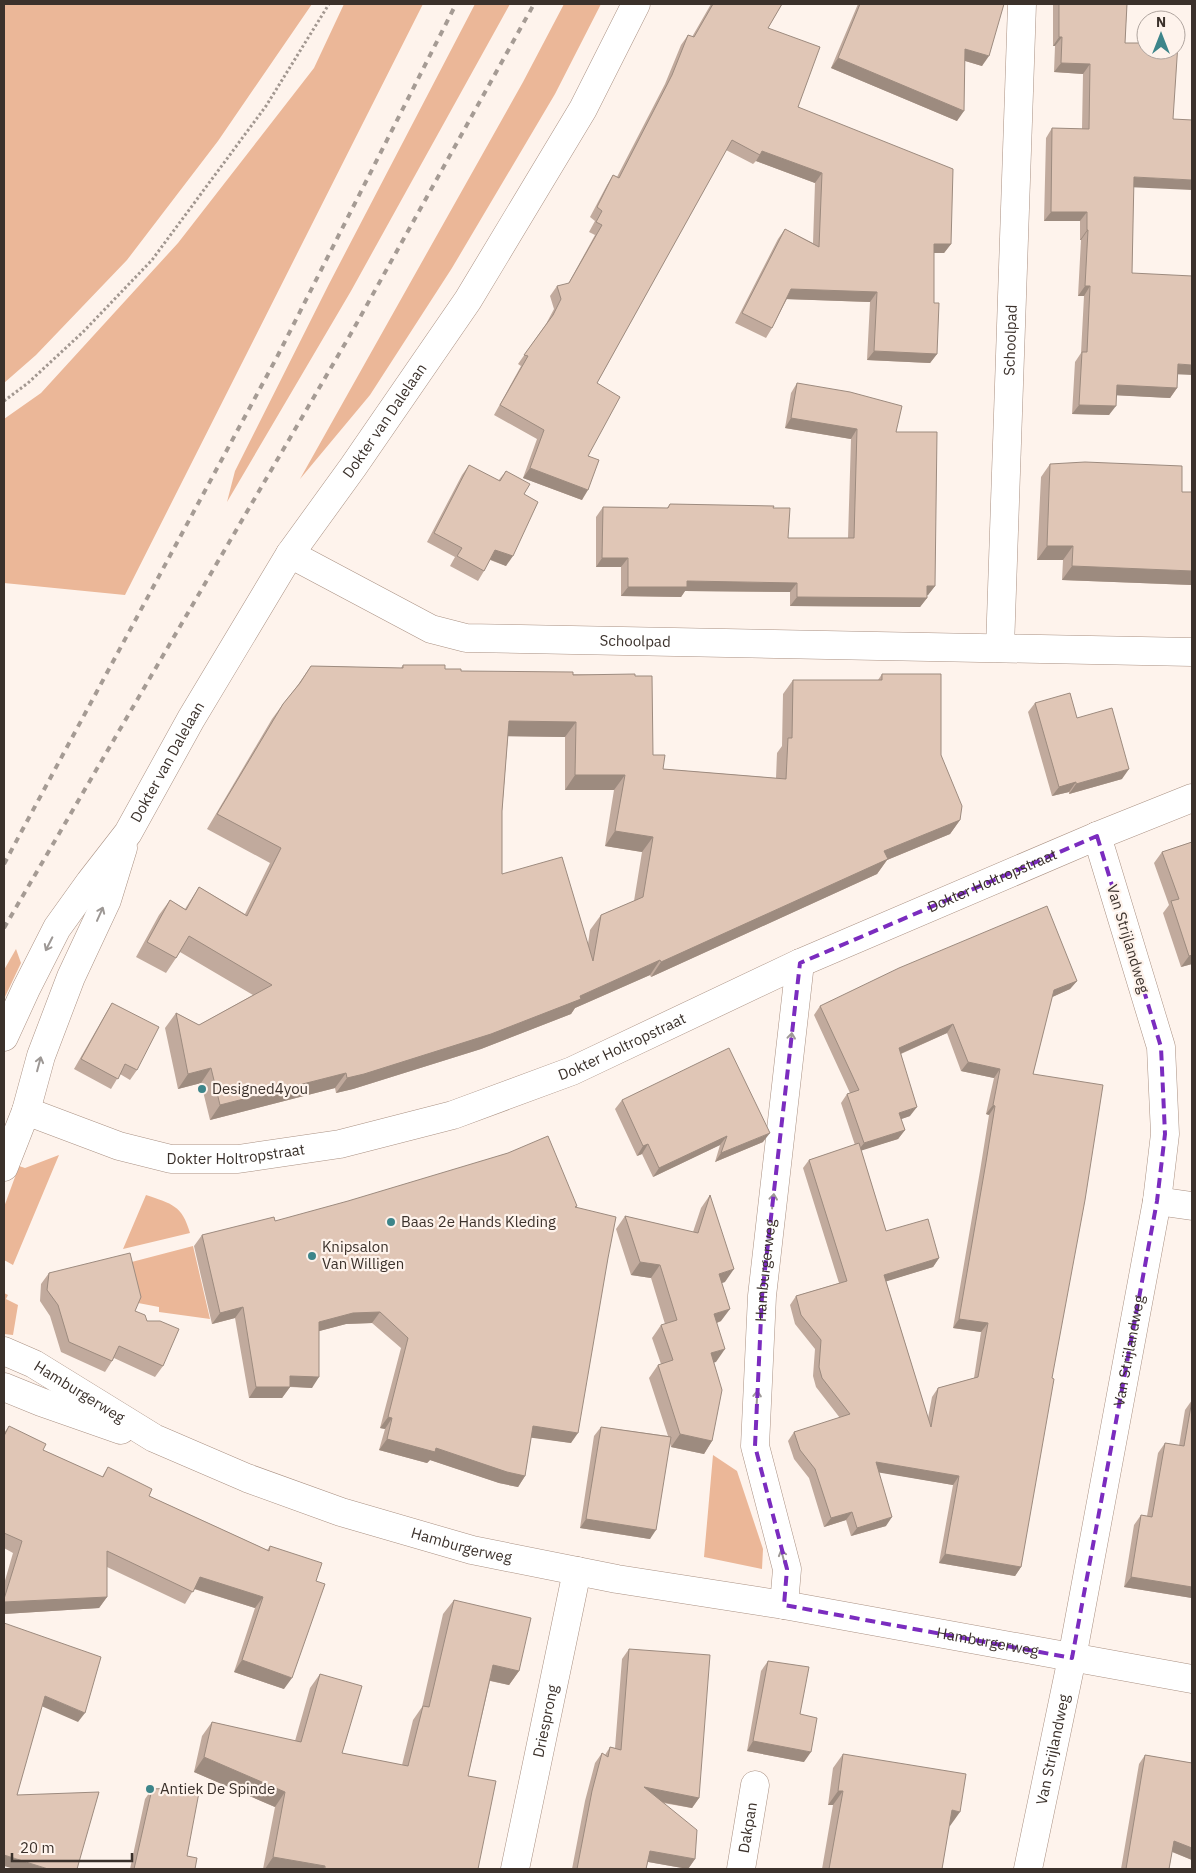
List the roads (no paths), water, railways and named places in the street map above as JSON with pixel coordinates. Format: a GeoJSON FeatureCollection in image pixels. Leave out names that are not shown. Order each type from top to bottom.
{"type":"FeatureCollection","features":[{"type":"Feature","properties":{"kind":"street","name":"Dokter van Dalelaan"},"geometry":{"type":"LineString","coordinates":[[4,1037],[26,989],[58,928],[90,882],[128,833],[191,719],[290,554],[353,467],[468,300],[583,109],[636,4]]}},
{"type":"Feature","properties":{"kind":"street","name":"Schoolpad"},"geometry":{"type":"LineString","coordinates":[[1000,648],[1022,4]]}},
{"type":"Feature","properties":{"kind":"street","name":"Schoolpad"},"geometry":{"type":"LineString","coordinates":[[290,554],[431,629],[466,638],[1192,652]]}},
{"type":"Feature","properties":{"kind":"street","name":"Dokter Holtropstraat"},"geometry":{"type":"LineString","coordinates":[[26,1112],[119,1146],[170,1159],[238,1159],[340,1144],[453,1116],[572,1071],[800,963],[1096,836],[1192,798]]}},
{"type":"Feature","properties":{"kind":"street","name":"Dokter van Dalelaan"},"geometry":{"type":"LineString","coordinates":[[4,1167],[26,1112],[41,1056],[72,977],[107,900],[128,833]]}},
{"type":"Feature","properties":{"kind":"street","name":"Van Strijlandweg"},"geometry":{"type":"LineString","coordinates":[[1028,1869],[1072,1658],[1157,1201],[1165,1134],[1161,1047],[1096,836]]}},
{"type":"Feature","properties":{"kind":"street","name":"Hamburgerweg"},"geometry":{"type":"LineString","coordinates":[[784,1605],[787,1569],[754,1446],[762,1296],[800,963]]}},
{"type":"Feature","properties":{"kind":"street"},"geometry":{"type":"LineString","coordinates":[[1157,1201],[1192,1206]]}},
{"type":"Feature","properties":{"kind":"street","name":"Hamburgerweg"},"geometry":{"type":"LineString","coordinates":[[4,1351],[34,1364],[154,1438],[247,1478],[342,1512],[472,1550],[617,1579],[784,1605],[1192,1679]]}},
{"type":"Feature","properties":{"kind":"street","name":"Hamburgerweg"},"geometry":{"type":"LineString","coordinates":[[4,1387],[113,1428],[154,1438]]}},
{"type":"Feature","properties":{"kind":"street","name":"Driesprong"},"geometry":{"type":"LineString","coordinates":[[515,1869],[577,1571]]}},
{"type":"Feature","properties":{"kind":"street","name":"Dakpan"},"geometry":{"type":"LineString","coordinates":[[741,1869],[755,1784]]}},
{"type":"Feature","properties":{"kind":"railway"},"geometry":{"type":"LineString","coordinates":[[4,864],[277,357],[456,4]]}},
{"type":"Feature","properties":{"kind":"railway"},"geometry":{"type":"LineString","coordinates":[[4,928],[353,330],[534,4]]}},
{"type":"Feature","properties":{"kind":"place","name":"Designed4you"},"geometry":{"type":"Point","coordinates":[202,1089]}},
{"type":"Feature","properties":{"kind":"place","name":"Baas 2e Hands Kleding"},"geometry":{"type":"Point","coordinates":[391,1222]}},
{"type":"Feature","properties":{"kind":"place","name":"Knipsalon Van Willigen"},"geometry":{"type":"Point","coordinates":[312,1256]}},
{"type":"Feature","properties":{"kind":"place","name":"Antiek De Spinde"},"geometry":{"type":"Point","coordinates":[150,1789]}}]}
